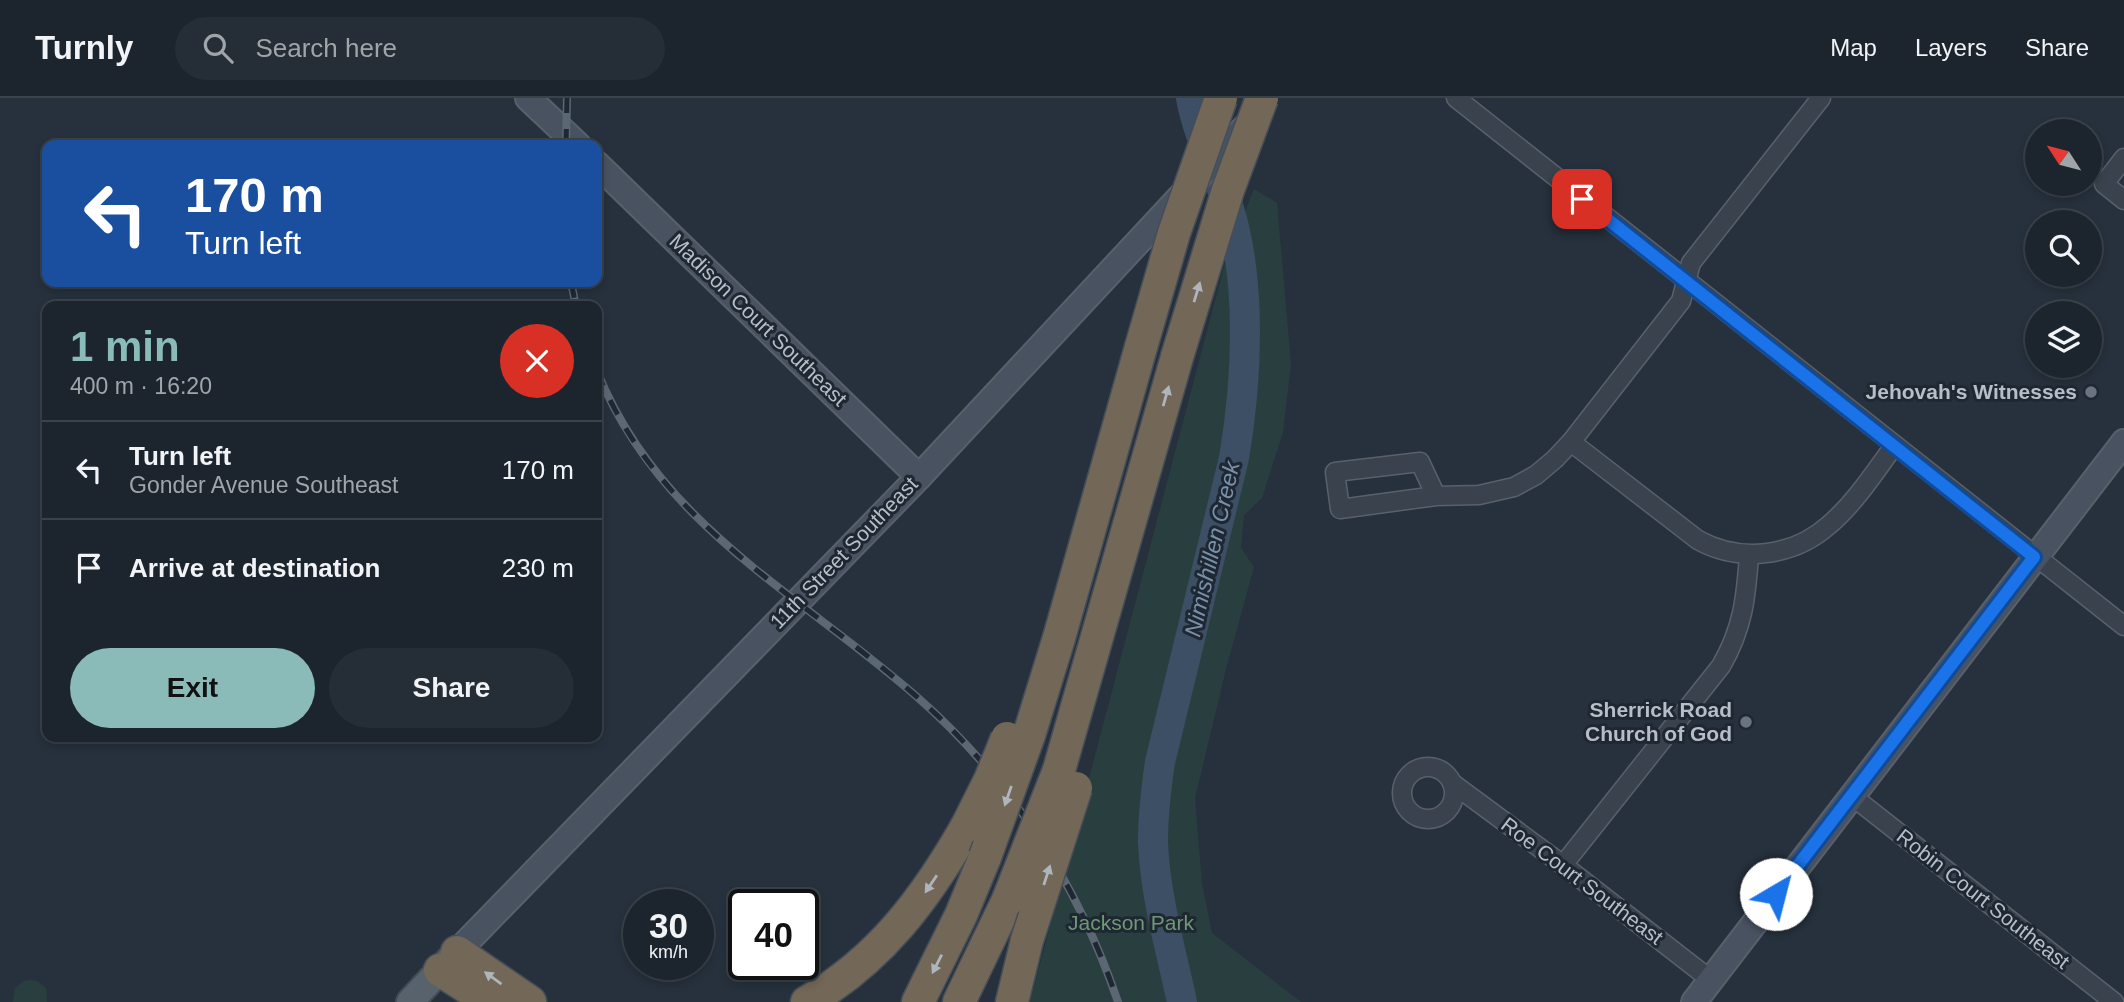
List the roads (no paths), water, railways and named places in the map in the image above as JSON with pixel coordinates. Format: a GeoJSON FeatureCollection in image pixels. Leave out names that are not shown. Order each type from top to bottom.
{"type":"FeatureCollection","features":[{"type":"Feature","properties":{"kind":"highway"},"geometry":{"type":"LineString","coordinates":[[918,1002],[961,915],[985,857],[1022,728],[1059,638],[1174,233],[1221,98]]}},
{"type":"Feature","properties":{"kind":"highway"},"geometry":{"type":"LineString","coordinates":[[1012,1002],[1155,435],[1228,191],[1255,111]]}},
{"type":"Feature","properties":{"kind":"highway"},"geometry":{"type":"LineString","coordinates":[[807,1002],[847,977],[884,944],[930,887],[1022,728]]}},
{"type":"Feature","properties":{"kind":"highway"},"geometry":{"type":"LineString","coordinates":[[959,1002],[1067,779]]}},
{"type":"Feature","properties":{"kind":"highway"},"geometry":{"type":"LineString","coordinates":[[449,961],[490,1002]]}},
{"type":"Feature","properties":{"kind":"highway"},"geometry":{"type":"LineString","coordinates":[[449,961],[530,1002]]}},
{"type":"Feature","properties":{"kind":"main road","name":"11th Street Southeast"},"geometry":{"type":"LineString","coordinates":[[410,1002],[449,961]]}},
{"type":"Feature","properties":{"kind":"street"},"geometry":{"type":"LineString","coordinates":[[528,98],[573,140]]}},
{"type":"Feature","properties":{"kind":"street","name":"11th Street Southeast"},"geometry":{"type":"LineString","coordinates":[[449,961],[919,477],[1167,211],[1255,111],[1272,98]]}},
{"type":"Feature","properties":{"kind":"street"},"geometry":{"type":"LineString","coordinates":[[1456,98],[2124,626]]}},
{"type":"Feature","properties":{"kind":"street"},"geometry":{"type":"LineString","coordinates":[[1436,496],[1420,462],[1335,472],[1340,509],[1436,496],[1479,495],[1514,486],[1536,475],[1572,442],[1681,301],[1692,263],[1821,98]]}},
{"type":"Feature","properties":{"kind":"street"},"geometry":{"type":"LineString","coordinates":[[2124,158],[2104,184],[2124,200]]}},
{"type":"Feature","properties":{"kind":"street","name":"Madison Court Southeast"},"geometry":{"type":"LineString","coordinates":[[602,169],[919,477]]}},
{"type":"Feature","properties":{"kind":"street"},"geometry":{"type":"LineString","coordinates":[[1572,442],[1698,540],[1727,553],[1749,555],[1797,545],[1819,534],[1842,512],[1894,446]]}},
{"type":"Feature","properties":{"kind":"street"},"geometry":{"type":"LineString","coordinates":[[1694,1002],[2124,442]]}},
{"type":"Feature","properties":{"kind":"street"},"geometry":{"type":"LineString","coordinates":[[1563,865],[1721,666],[1731,649],[1743,616],[1749,555]]}},
{"type":"Feature","properties":{"kind":"street","name":"Roe Court Southeast"},"geometry":{"type":"LineString","coordinates":[[1452,783],[1711,980]]}},
{"type":"Feature","properties":{"kind":"street","name":"Robin Court Southeast"},"geometry":{"type":"LineString","coordinates":[[1852,796],[2115,1002]]}},
{"type":"Feature","properties":{"kind":"waterway","name":"Nimishillen Creek"},"geometry":{"type":"LineString","coordinates":[[1182,1002],[1164,923],[1154,862],[1155,802],[1160,762],[1234,458],[1242,397],[1245,333],[1244,300],[1236,238],[1229,209],[1198,126],[1191,98]]}},
{"type":"Feature","properties":{"kind":"railway"},"geometry":{"type":"LineString","coordinates":[[566,140],[567,98]]}},
{"type":"Feature","properties":{"kind":"railway"},"geometry":{"type":"LineString","coordinates":[[572,287],[575,301]]}},
{"type":"Feature","properties":{"kind":"railway"},"geometry":{"type":"LineString","coordinates":[[602,381],[624,425],[656,472],[694,514],[735,552],[916,696],[982,762],[1011,798],[1061,875],[1102,958],[1118,1002]]}},
{"type":"Feature","properties":{"kind":"place","name":"Jehovah's Witnesses"},"geometry":{"type":"Point","coordinates":[2091,392]}},
{"type":"Feature","properties":{"kind":"place","name":"Sherrick Road Church of God"},"geometry":{"type":"Point","coordinates":[1746,722]}},
{"type":"Feature","properties":{"kind":"park label","name":"Jackson Park"},"geometry":{"type":"Point","coordinates":[1131,923]}}]}
